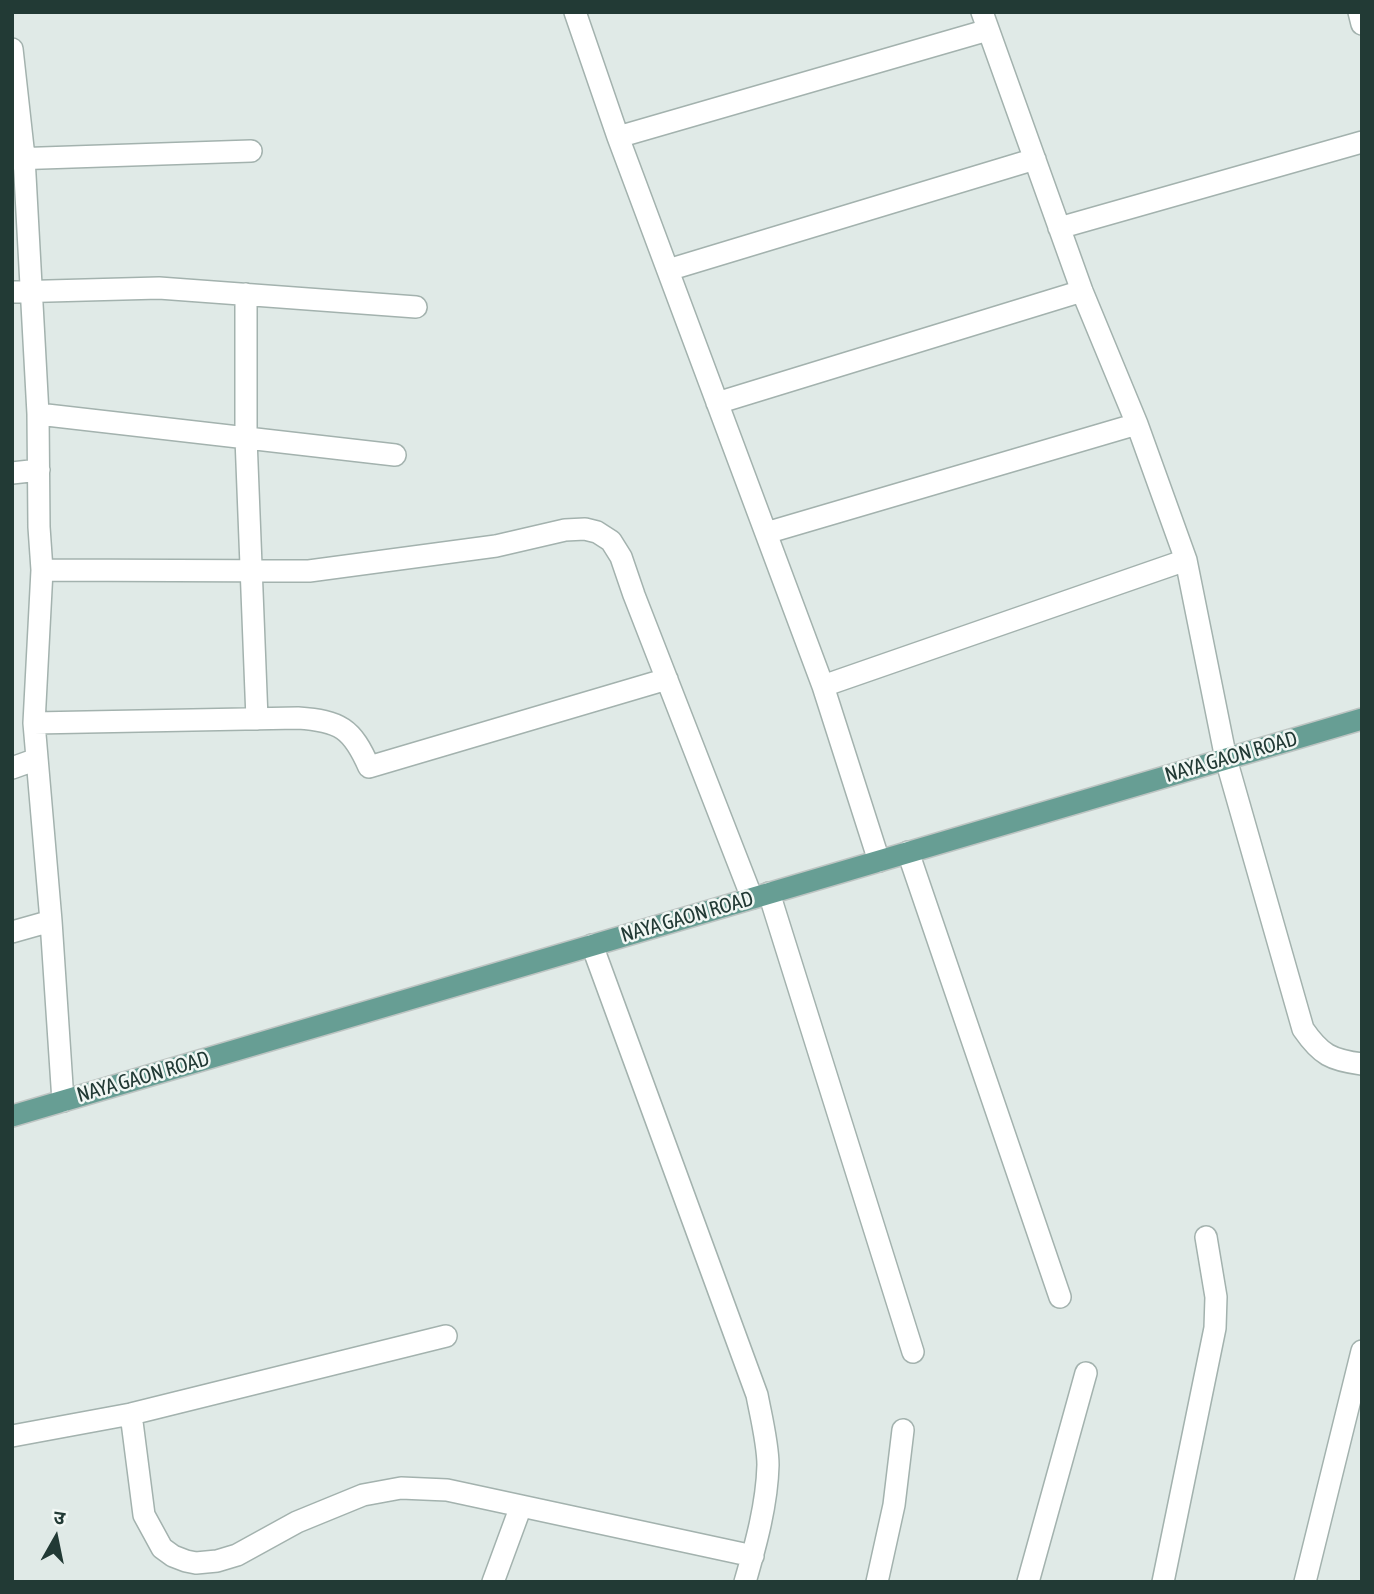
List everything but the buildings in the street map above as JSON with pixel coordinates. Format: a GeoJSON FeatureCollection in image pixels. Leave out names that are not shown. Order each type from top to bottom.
{"type":"FeatureCollection","features":[{"type":"Feature","properties":{"kind":"main road","name":"NAYA GAON ROAD"},"geometry":{"type":"LineString","coordinates":[[12,1116],[1362,719]]}},
{"type":"Feature","properties":{"kind":"street"},"geometry":{"type":"LineString","coordinates":[[575,12],[618,137],[822,687],[879,861]]}},
{"type":"Feature","properties":{"kind":"street"},"geometry":{"type":"LineString","coordinates":[[1359,12],[1362,24]]}},
{"type":"Feature","properties":{"kind":"street"},"geometry":{"type":"LineString","coordinates":[[618,137],[985,21],[1082,291],[1137,424],[1186,560],[1226,758],[1303,1030],[1315,1047],[1325,1054],[1341,1061],[1362,1064]]}},
{"type":"Feature","properties":{"kind":"street"},"geometry":{"type":"LineString","coordinates":[[12,49],[22,291],[38,414],[41,570],[34,723],[51,921],[62,1101]]}},
{"type":"Feature","properties":{"kind":"street"},"geometry":{"type":"LineString","coordinates":[[1059,228],[1362,142]]}},
{"type":"Feature","properties":{"kind":"street"},"geometry":{"type":"LineString","coordinates":[[18,158],[251,151]]}},
{"type":"Feature","properties":{"kind":"street"},"geometry":{"type":"LineString","coordinates":[[668,270],[1035,159]]}},
{"type":"Feature","properties":{"kind":"street"},"geometry":{"type":"LineString","coordinates":[[22,291],[159,288],[416,307]]}},
{"type":"Feature","properties":{"kind":"street"},"geometry":{"type":"LineString","coordinates":[[717,403],[1082,291]]}},
{"type":"Feature","properties":{"kind":"street"},"geometry":{"type":"LineString","coordinates":[[246,294],[246,438],[257,719]]}},
{"type":"Feature","properties":{"kind":"street"},"geometry":{"type":"LineString","coordinates":[[38,414],[395,456]]}},
{"type":"Feature","properties":{"kind":"street"},"geometry":{"type":"LineString","coordinates":[[766,533],[1137,424]]}},
{"type":"Feature","properties":{"kind":"street"},"geometry":{"type":"LineString","coordinates":[[12,473],[38,470]]}},
{"type":"Feature","properties":{"kind":"street"},"geometry":{"type":"LineString","coordinates":[[41,570],[309,571],[496,545],[565,530],[585,529],[597,532],[611,541],[621,557],[667,679],[760,896],[913,1352]]}},
{"type":"Feature","properties":{"kind":"street"},"geometry":{"type":"LineString","coordinates":[[822,687],[1186,560]]}},
{"type":"Feature","properties":{"kind":"street"},"geometry":{"type":"LineString","coordinates":[[34,723],[314,719],[342,727],[355,740],[369,767],[667,679]]}},
{"type":"Feature","properties":{"kind":"street"},"geometry":{"type":"LineString","coordinates":[[12,768],[37,759]]}},
{"type":"Feature","properties":{"kind":"street"},"geometry":{"type":"LineString","coordinates":[[908,852],[1060,1297]]}},
{"type":"Feature","properties":{"kind":"street"},"geometry":{"type":"LineString","coordinates":[[12,932],[51,921]]}},
{"type":"Feature","properties":{"kind":"street"},"geometry":{"type":"LineString","coordinates":[[592,945],[757,1395],[768,1463],[764,1504],[745,1582]]}},
{"type":"Feature","properties":{"kind":"street"},"geometry":{"type":"LineString","coordinates":[[1163,1582],[1215,1328],[1216,1297],[1206,1237]]}},
{"type":"Feature","properties":{"kind":"street"},"geometry":{"type":"LineString","coordinates":[[12,1436],[131,1414],[446,1336]]}},
{"type":"Feature","properties":{"kind":"street"},"geometry":{"type":"LineString","coordinates":[[1305,1582],[1362,1351]]}},
{"type":"Feature","properties":{"kind":"street"},"geometry":{"type":"LineString","coordinates":[[1028,1582],[1086,1373]]}},
{"type":"Feature","properties":{"kind":"street"},"geometry":{"type":"LineString","coordinates":[[131,1414],[144,1515],[162,1548],[186,1561],[217,1561],[237,1555],[297,1522],[363,1495],[401,1488],[447,1490],[753,1556]]}},
{"type":"Feature","properties":{"kind":"street"},"geometry":{"type":"LineString","coordinates":[[877,1582],[894,1505],[903,1430]]}},
{"type":"Feature","properties":{"kind":"street"},"geometry":{"type":"LineString","coordinates":[[493,1582],[521,1506]]}}]}
